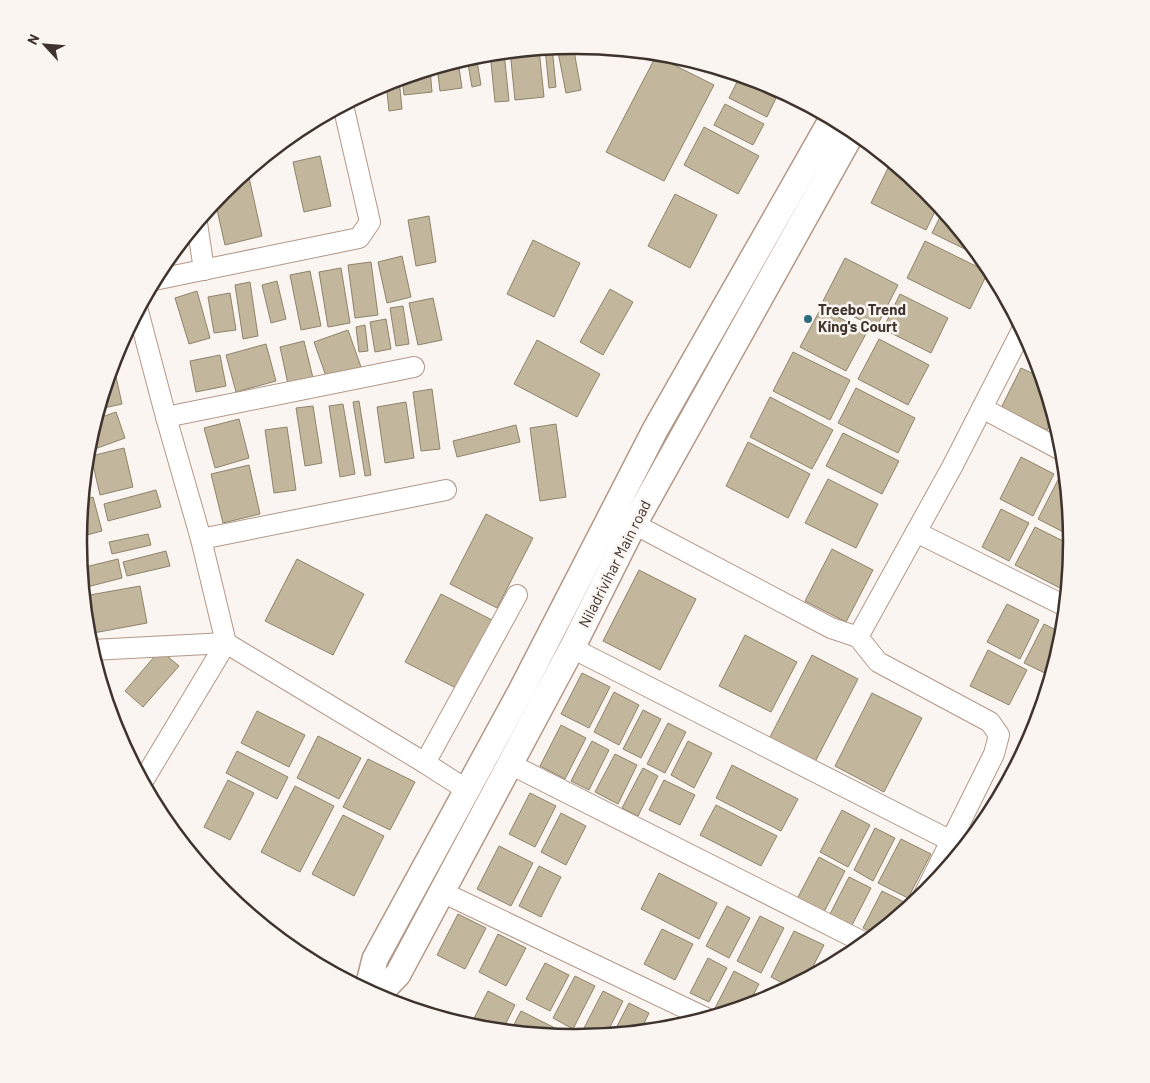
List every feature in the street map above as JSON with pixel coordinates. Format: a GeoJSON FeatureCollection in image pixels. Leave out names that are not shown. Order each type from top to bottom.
{"type":"FeatureCollection","features":[{"type":"Feature","properties":{"kind":"street"},"geometry":{"type":"LineString","coordinates":[[165,278],[359,238],[370,222],[345,112]]}},
{"type":"Feature","properties":{"kind":"street"},"geometry":{"type":"LineString","coordinates":[[369,983],[375,959],[521,691],[655,430],[829,125]]}},
{"type":"Feature","properties":{"kind":"street","name":"Niladrivihar Main road"},"geometry":{"type":"LineString","coordinates":[[383,990],[398,974],[572,648],[634,524],[849,138]]}},
{"type":"Feature","properties":{"kind":"street"},"geometry":{"type":"LineString","coordinates":[[198,232],[204,270]]}},
{"type":"Feature","properties":{"kind":"street"},"geometry":{"type":"LineString","coordinates":[[141,321],[201,539],[226,643],[147,774]]}},
{"type":"Feature","properties":{"kind":"street"},"geometry":{"type":"LineString","coordinates":[[858,637],[916,532],[1018,338]]}},
{"type":"Feature","properties":{"kind":"street"},"geometry":{"type":"LineString","coordinates":[[166,416],[414,367]]}},
{"type":"Feature","properties":{"kind":"street"},"geometry":{"type":"LineString","coordinates":[[982,408],[1053,446]]}},
{"type":"Feature","properties":{"kind":"street"},"geometry":{"type":"LineString","coordinates":[[201,539],[446,490]]}},
{"type":"Feature","properties":{"kind":"street"},"geometry":{"type":"LineString","coordinates":[[634,524],[830,628],[858,637],[878,662],[990,722],[999,735],[994,754],[937,868]]}},
{"type":"Feature","properties":{"kind":"street"},"geometry":{"type":"LineString","coordinates":[[916,532],[1059,603]]}},
{"type":"Feature","properties":{"kind":"street"},"geometry":{"type":"LineString","coordinates":[[425,763],[517,595]]}},
{"type":"Feature","properties":{"kind":"street"},"geometry":{"type":"LineString","coordinates":[[100,650],[226,643],[467,790]]}},
{"type":"Feature","properties":{"kind":"street"},"geometry":{"type":"LineString","coordinates":[[572,648],[951,841]]}},
{"type":"Feature","properties":{"kind":"street"},"geometry":{"type":"LineString","coordinates":[[510,764],[857,939]]}},
{"type":"Feature","properties":{"kind":"street"},"geometry":{"type":"LineString","coordinates":[[442,892],[697,1014]]}},
{"type":"Feature","properties":{"kind":"building"},"geometry":{"type":"Polygon","coordinates":[[[575,54],[581,90],[566,93],[558,55],[575,54]]]}},
{"type":"Feature","properties":{"kind":"building"},"geometry":{"type":"Polygon","coordinates":[[[540,55],[544,97],[515,100],[511,58],[540,55]]]}},
{"type":"Feature","properties":{"kind":"building"},"geometry":{"type":"Polygon","coordinates":[[[546,55],[553,55],[556,87],[549,88],[546,55]]]}},
{"type":"Feature","properties":{"kind":"building"},"geometry":{"type":"Polygon","coordinates":[[[505,59],[509,101],[495,102],[491,61],[505,59]]]}},
{"type":"Feature","properties":{"kind":"building"},"geometry":{"type":"Polygon","coordinates":[[[654,60],[670,63],[714,85],[664,181],[606,152],[654,60]]]}},
{"type":"Feature","properties":{"kind":"building"},"geometry":{"type":"Polygon","coordinates":[[[477,64],[481,85],[472,87],[468,66],[477,64]]]}},
{"type":"Feature","properties":{"kind":"building"},"geometry":{"type":"Polygon","coordinates":[[[459,68],[462,88],[440,91],[438,74],[459,68]]]}},
{"type":"Feature","properties":{"kind":"building"},"geometry":{"type":"Polygon","coordinates":[[[431,76],[432,92],[404,95],[403,86],[431,76]]]}},
{"type":"Feature","properties":{"kind":"building"},"geometry":{"type":"Polygon","coordinates":[[[737,82],[776,98],[767,117],[729,98],[737,82]]]}},
{"type":"Feature","properties":{"kind":"building"},"geometry":{"type":"Polygon","coordinates":[[[400,87],[402,109],[389,111],[387,91],[400,87]]]}},
{"type":"Feature","properties":{"kind":"building"},"geometry":{"type":"Polygon","coordinates":[[[725,104],[764,124],[753,145],[714,125],[725,104]]]}},
{"type":"Feature","properties":{"kind":"building"},"geometry":{"type":"Polygon","coordinates":[[[704,127],[759,156],[738,194],[684,165],[704,127]]]}},
{"type":"Feature","properties":{"kind":"building"},"geometry":{"type":"Polygon","coordinates":[[[320,156],[331,206],[304,212],[293,162],[320,156]]]}},
{"type":"Feature","properties":{"kind":"building"},"geometry":{"type":"Polygon","coordinates":[[[888,168],[935,212],[926,230],[871,203],[888,168]]]}},
{"type":"Feature","properties":{"kind":"building"},"geometry":{"type":"Polygon","coordinates":[[[249,179],[262,236],[225,245],[217,210],[249,179]]]}},
{"type":"Feature","properties":{"kind":"building"},"geometry":{"type":"Polygon","coordinates":[[[675,194],[717,215],[690,268],[648,246],[675,194]]]}},
{"type":"Feature","properties":{"kind":"building"},"geometry":{"type":"Polygon","coordinates":[[[429,216],[436,262],[416,266],[408,220],[429,216]]]}},
{"type":"Feature","properties":{"kind":"building"},"geometry":{"type":"Polygon","coordinates":[[[940,218],[965,249],[932,233],[940,218]]]}},
{"type":"Feature","properties":{"kind":"building"},"geometry":{"type":"Polygon","coordinates":[[[533,240],[580,263],[554,317],[507,294],[533,240]]]}},
{"type":"Feature","properties":{"kind":"building"},"geometry":{"type":"Polygon","coordinates":[[[925,241],[978,267],[985,278],[970,309],[907,278],[925,241]]]}},
{"type":"Feature","properties":{"kind":"building"},"geometry":{"type":"Polygon","coordinates":[[[402,256],[411,297],[387,303],[378,262],[402,256]]]}},
{"type":"Feature","properties":{"kind":"building"},"geometry":{"type":"Polygon","coordinates":[[[845,258],[898,285],[876,328],[823,301],[845,258]]]}},
{"type":"Feature","properties":{"kind":"building"},"geometry":{"type":"Polygon","coordinates":[[[371,262],[378,315],[355,318],[348,265],[371,262]]]}},
{"type":"Feature","properties":{"kind":"building"},"geometry":{"type":"Polygon","coordinates":[[[341,268],[350,323],[328,327],[319,272],[341,268]]]}},
{"type":"Feature","properties":{"kind":"building"},"geometry":{"type":"Polygon","coordinates":[[[310,271],[321,326],[301,330],[290,275],[310,271]]]}},
{"type":"Feature","properties":{"kind":"building"},"geometry":{"type":"Polygon","coordinates":[[[277,281],[286,319],[271,323],[262,285],[277,281]]]}},
{"type":"Feature","properties":{"kind":"building"},"geometry":{"type":"Polygon","coordinates":[[[250,282],[258,336],[243,339],[235,285],[250,282]]]}},
{"type":"Feature","properties":{"kind":"building"},"geometry":{"type":"Polygon","coordinates":[[[610,289],[633,302],[603,355],[580,342],[610,289]]]}},
{"type":"Feature","properties":{"kind":"building"},"geometry":{"type":"Polygon","coordinates":[[[197,291],[210,338],[189,344],[175,298],[197,291]]]}},
{"type":"Feature","properties":{"kind":"building"},"geometry":{"type":"Polygon","coordinates":[[[230,293],[236,330],[214,333],[208,297],[230,293]]]}},
{"type":"Feature","properties":{"kind":"building"},"geometry":{"type":"Polygon","coordinates":[[[900,294],[948,318],[931,353],[883,329],[900,294]]]}},
{"type":"Feature","properties":{"kind":"building"},"geometry":{"type":"Polygon","coordinates":[[[433,298],[442,340],[418,345],[409,303],[433,298]]]}},
{"type":"Feature","properties":{"kind":"building"},"geometry":{"type":"Polygon","coordinates":[[[403,306],[409,344],[396,346],[390,308],[403,306]]]}},
{"type":"Feature","properties":{"kind":"building"},"geometry":{"type":"Polygon","coordinates":[[[821,308],[867,332],[846,371],[800,347],[821,308]]]}},
{"type":"Feature","properties":{"kind":"building"},"geometry":{"type":"Polygon","coordinates":[[[386,319],[391,349],[375,352],[370,322],[386,319]]]}},
{"type":"Feature","properties":{"kind":"building"},"geometry":{"type":"Polygon","coordinates":[[[365,325],[368,351],[359,352],[356,327],[365,325]]]}},
{"type":"Feature","properties":{"kind":"building"},"geometry":{"type":"Polygon","coordinates":[[[348,330],[361,367],[327,379],[314,342],[348,330]]]}},
{"type":"Feature","properties":{"kind":"building"},"geometry":{"type":"Polygon","coordinates":[[[879,339],[929,365],[908,405],[858,379],[879,339]]]}},
{"type":"Feature","properties":{"kind":"building"},"geometry":{"type":"Polygon","coordinates":[[[537,340],[600,374],[577,417],[514,384],[537,340]]]}},
{"type":"Feature","properties":{"kind":"building"},"geometry":{"type":"Polygon","coordinates":[[[304,341],[313,378],[288,384],[280,347],[304,341]]]}},
{"type":"Feature","properties":{"kind":"building"},"geometry":{"type":"Polygon","coordinates":[[[266,344],[276,381],[236,392],[226,355],[266,344]]]}},
{"type":"Feature","properties":{"kind":"building"},"geometry":{"type":"Polygon","coordinates":[[[793,352],[850,380],[830,420],[773,391],[793,352]]]}},
{"type":"Feature","properties":{"kind":"building"},"geometry":{"type":"Polygon","coordinates":[[[220,355],[226,386],[196,392],[190,361],[220,355]]]}},
{"type":"Feature","properties":{"kind":"building"},"geometry":{"type":"Polygon","coordinates":[[[1021,368],[1033,374],[1046,415],[1049,426],[1047,430],[1001,408],[1021,368]]]}},
{"type":"Feature","properties":{"kind":"building"},"geometry":{"type":"Polygon","coordinates":[[[116,377],[122,404],[106,407],[116,377]]]}},
{"type":"Feature","properties":{"kind":"building"},"geometry":{"type":"Polygon","coordinates":[[[856,388],[915,418],[898,453],[838,423],[856,388]]]}},
{"type":"Feature","properties":{"kind":"building"},"geometry":{"type":"Polygon","coordinates":[[[432,389],[440,449],[421,451],[413,392],[432,389]]]}},
{"type":"Feature","properties":{"kind":"building"},"geometry":{"type":"Polygon","coordinates":[[[770,397],[833,430],[812,469],[750,437],[770,397]]]}},
{"type":"Feature","properties":{"kind":"building"},"geometry":{"type":"Polygon","coordinates":[[[359,401],[371,475],[365,476],[353,402],[359,401]]]}},
{"type":"Feature","properties":{"kind":"building"},"geometry":{"type":"Polygon","coordinates":[[[406,402],[414,458],[385,463],[377,407],[406,402]]]}},
{"type":"Feature","properties":{"kind":"building"},"geometry":{"type":"Polygon","coordinates":[[[343,404],[355,474],[340,477],[329,406],[343,404]]]}},
{"type":"Feature","properties":{"kind":"building"},"geometry":{"type":"Polygon","coordinates":[[[313,406],[322,463],[305,466],[296,408],[313,406]]]}},
{"type":"Feature","properties":{"kind":"building"},"geometry":{"type":"Polygon","coordinates":[[[116,412],[125,438],[97,448],[97,446],[104,416],[116,412]]]}},
{"type":"Feature","properties":{"kind":"building"},"geometry":{"type":"Polygon","coordinates":[[[239,419],[249,458],[215,468],[204,428],[239,419]]]}},
{"type":"Feature","properties":{"kind":"building"},"geometry":{"type":"Polygon","coordinates":[[[556,424],[566,497],[540,501],[530,428],[556,424]]]}},
{"type":"Feature","properties":{"kind":"building"},"geometry":{"type":"Polygon","coordinates":[[[516,425],[520,442],[457,457],[453,441],[516,425]]]}},
{"type":"Feature","properties":{"kind":"building"},"geometry":{"type":"Polygon","coordinates":[[[287,427],[296,490],[274,493],[265,430],[287,427]]]}},
{"type":"Feature","properties":{"kind":"building"},"geometry":{"type":"Polygon","coordinates":[[[843,433],[899,461],[882,494],[826,466],[843,433]]]}},
{"type":"Feature","properties":{"kind":"building"},"geometry":{"type":"Polygon","coordinates":[[[748,442],[810,474],[788,518],[726,486],[748,442]]]}},
{"type":"Feature","properties":{"kind":"building"},"geometry":{"type":"Polygon","coordinates":[[[124,448],[133,487],[100,495],[93,466],[95,455],[124,448]]]}},
{"type":"Feature","properties":{"kind":"building"},"geometry":{"type":"Polygon","coordinates":[[[1021,457],[1054,474],[1033,516],[1000,499],[1021,457]]]}},
{"type":"Feature","properties":{"kind":"building"},"geometry":{"type":"Polygon","coordinates":[[[249,465],[260,514],[223,523],[211,474],[249,465]]]}},
{"type":"Feature","properties":{"kind":"building"},"geometry":{"type":"Polygon","coordinates":[[[1059,478],[1063,532],[1038,519],[1059,478]]]}},
{"type":"Feature","properties":{"kind":"building"},"geometry":{"type":"Polygon","coordinates":[[[828,479],[878,504],[856,548],[805,523],[828,479]]]}},
{"type":"Feature","properties":{"kind":"building"},"geometry":{"type":"Polygon","coordinates":[[[156,490],[161,507],[108,521],[104,504],[156,490]]]}},
{"type":"Feature","properties":{"kind":"building"},"geometry":{"type":"Polygon","coordinates":[[[93,497],[102,531],[87,535],[88,510],[89,498],[93,497]]]}},
{"type":"Feature","properties":{"kind":"building"},"geometry":{"type":"Polygon","coordinates":[[[1001,509],[1029,523],[1009,561],[982,547],[1001,509]]]}},
{"type":"Feature","properties":{"kind":"building"},"geometry":{"type":"Polygon","coordinates":[[[486,514],[533,538],[497,608],[450,584],[486,514]]]}},
{"type":"Feature","properties":{"kind":"building"},"geometry":{"type":"Polygon","coordinates":[[[1035,527],[1063,541],[1060,588],[1015,565],[1035,527]]]}},
{"type":"Feature","properties":{"kind":"building"},"geometry":{"type":"Polygon","coordinates":[[[148,534],[151,545],[112,554],[109,542],[148,534]]]}},
{"type":"Feature","properties":{"kind":"building"},"geometry":{"type":"Polygon","coordinates":[[[832,549],[873,570],[846,622],[805,601],[832,549]]]}},
{"type":"Feature","properties":{"kind":"building"},"geometry":{"type":"Polygon","coordinates":[[[166,551],[170,566],[127,576],[123,562],[166,551]]]}},
{"type":"Feature","properties":{"kind":"building"},"geometry":{"type":"Polygon","coordinates":[[[118,559],[122,578],[89,586],[88,566],[118,559]]]}},
{"type":"Feature","properties":{"kind":"building"},"geometry":{"type":"Polygon","coordinates":[[[297,559],[364,594],[333,655],[265,621],[297,559]]]}},
{"type":"Feature","properties":{"kind":"building"},"geometry":{"type":"Polygon","coordinates":[[[639,570],[696,599],[660,670],[603,641],[639,570]]]}},
{"type":"Feature","properties":{"kind":"building"},"geometry":{"type":"Polygon","coordinates":[[[140,586],[147,623],[96,632],[90,595],[140,586]]]}},
{"type":"Feature","properties":{"kind":"building"},"geometry":{"type":"Polygon","coordinates":[[[441,594],[492,620],[456,688],[405,662],[441,594]]]}},
{"type":"Feature","properties":{"kind":"building"},"geometry":{"type":"Polygon","coordinates":[[[1007,604],[1039,620],[1020,659],[987,642],[1007,604]]]}},
{"type":"Feature","properties":{"kind":"building"},"geometry":{"type":"Polygon","coordinates":[[[1044,624],[1054,629],[1045,673],[1024,663],[1044,624]]]}},
{"type":"Feature","properties":{"kind":"building"},"geometry":{"type":"Polygon","coordinates":[[[745,635],[797,662],[771,712],[719,686],[745,635]]]}},
{"type":"Feature","properties":{"kind":"building"},"geometry":{"type":"Polygon","coordinates":[[[160,650],[179,666],[143,707],[125,691],[160,650]]]}},
{"type":"Feature","properties":{"kind":"building"},"geometry":{"type":"Polygon","coordinates":[[[988,650],[1027,670],[1009,705],[970,686],[988,650]]]}},
{"type":"Feature","properties":{"kind":"building"},"geometry":{"type":"Polygon","coordinates":[[[812,655],[858,679],[815,762],[769,739],[812,655]]]}},
{"type":"Feature","properties":{"kind":"building"},"geometry":{"type":"Polygon","coordinates":[[[582,673],[610,687],[589,728],[561,714],[582,673]]]}},
{"type":"Feature","properties":{"kind":"building"},"geometry":{"type":"Polygon","coordinates":[[[614,692],[639,705],[619,745],[594,732],[614,692]]]}},
{"type":"Feature","properties":{"kind":"building"},"geometry":{"type":"Polygon","coordinates":[[[872,693],[922,718],[884,792],[835,766],[872,693]]]}},
{"type":"Feature","properties":{"kind":"building"},"geometry":{"type":"Polygon","coordinates":[[[643,710],[661,719],[641,758],[623,749],[643,710]]]}},
{"type":"Feature","properties":{"kind":"building"},"geometry":{"type":"Polygon","coordinates":[[[257,711],[305,735],[289,767],[241,743],[257,711]]]}},
{"type":"Feature","properties":{"kind":"building"},"geometry":{"type":"Polygon","coordinates":[[[668,723],[686,732],[665,773],[647,764],[668,723]]]}},
{"type":"Feature","properties":{"kind":"building"},"geometry":{"type":"Polygon","coordinates":[[[561,725],[586,738],[565,779],[540,766],[561,725]]]}},
{"type":"Feature","properties":{"kind":"building"},"geometry":{"type":"Polygon","coordinates":[[[318,736],[361,758],[339,799],[297,778],[318,736]]]}},
{"type":"Feature","properties":{"kind":"building"},"geometry":{"type":"Polygon","coordinates":[[[592,741],[609,750],[589,790],[571,781],[592,741]]]}},
{"type":"Feature","properties":{"kind":"building"},"geometry":{"type":"Polygon","coordinates":[[[688,741],[712,753],[694,788],[671,775],[688,741]]]}},
{"type":"Feature","properties":{"kind":"building"},"geometry":{"type":"Polygon","coordinates":[[[237,751],[288,777],[277,799],[226,773],[237,751]]]}},
{"type":"Feature","properties":{"kind":"building"},"geometry":{"type":"Polygon","coordinates":[[[615,754],[637,765],[618,804],[595,792],[615,754]]]}},
{"type":"Feature","properties":{"kind":"building"},"geometry":{"type":"Polygon","coordinates":[[[368,759],[415,782],[390,830],[343,807],[368,759]]]}},
{"type":"Feature","properties":{"kind":"building"},"geometry":{"type":"Polygon","coordinates":[[[732,765],[798,799],[781,831],[716,798],[732,765]]]}},
{"type":"Feature","properties":{"kind":"building"},"geometry":{"type":"Polygon","coordinates":[[[643,768],[658,776],[638,816],[622,808],[643,768]]]}},
{"type":"Feature","properties":{"kind":"building"},"geometry":{"type":"Polygon","coordinates":[[[228,780],[254,793],[230,840],[204,827],[228,780]]]}},
{"type":"Feature","properties":{"kind":"building"},"geometry":{"type":"Polygon","coordinates":[[[664,780],[695,795],[680,825],[649,810],[664,780]]]}},
{"type":"Feature","properties":{"kind":"building"},"geometry":{"type":"Polygon","coordinates":[[[295,786],[334,806],[300,872],[261,852],[295,786]]]}},
{"type":"Feature","properties":{"kind":"building"},"geometry":{"type":"Polygon","coordinates":[[[530,793],[556,806],[535,847],[509,834],[530,793]]]}},
{"type":"Feature","properties":{"kind":"building"},"geometry":{"type":"Polygon","coordinates":[[[716,805],[777,836],[761,866],[700,835],[716,805]]]}},
{"type":"Feature","properties":{"kind":"building"},"geometry":{"type":"Polygon","coordinates":[[[842,810],[870,825],[848,867],[820,852],[842,810]]]}},
{"type":"Feature","properties":{"kind":"building"},"geometry":{"type":"Polygon","coordinates":[[[561,813],[586,826],[566,865],[541,852],[561,813]]]}},
{"type":"Feature","properties":{"kind":"building"},"geometry":{"type":"Polygon","coordinates":[[[343,815],[384,836],[354,896],[312,874],[343,815]]]}},
{"type":"Feature","properties":{"kind":"building"},"geometry":{"type":"Polygon","coordinates":[[[875,828],[895,838],[873,881],[854,870],[875,828]]]}},
{"type":"Feature","properties":{"kind":"building"},"geometry":{"type":"Polygon","coordinates":[[[901,839],[931,854],[908,898],[878,883],[901,839]]]}},
{"type":"Feature","properties":{"kind":"building"},"geometry":{"type":"Polygon","coordinates":[[[499,846],[533,863],[511,906],[477,889],[499,846]]]}},
{"type":"Feature","properties":{"kind":"building"},"geometry":{"type":"Polygon","coordinates":[[[819,857],[845,871],[824,912],[797,899],[819,857]]]}},
{"type":"Feature","properties":{"kind":"building"},"geometry":{"type":"Polygon","coordinates":[[[539,866],[561,877],[541,917],[519,906],[539,866]]]}},
{"type":"Feature","properties":{"kind":"building"},"geometry":{"type":"Polygon","coordinates":[[[659,873],[717,903],[699,939],[641,909],[659,873]]]}},
{"type":"Feature","properties":{"kind":"building"},"geometry":{"type":"Polygon","coordinates":[[[849,877],[871,888],[851,927],[829,916],[849,877]]]}},
{"type":"Feature","properties":{"kind":"building"},"geometry":{"type":"Polygon","coordinates":[[[882,891],[904,902],[868,931],[863,928],[882,891]]]}},
{"type":"Feature","properties":{"kind":"building"},"geometry":{"type":"Polygon","coordinates":[[[727,906],[750,918],[729,958],[706,946],[727,906]]]}},
{"type":"Feature","properties":{"kind":"building"},"geometry":{"type":"Polygon","coordinates":[[[458,914],[486,928],[465,969],[437,955],[458,914]]]}},
{"type":"Feature","properties":{"kind":"building"},"geometry":{"type":"Polygon","coordinates":[[[760,916],[784,928],[761,973],[737,961],[760,916]]]}},
{"type":"Feature","properties":{"kind":"building"},"geometry":{"type":"Polygon","coordinates":[[[662,929],[693,944],[675,980],[644,964],[662,929]]]}},
{"type":"Feature","properties":{"kind":"building"},"geometry":{"type":"Polygon","coordinates":[[[794,931],[824,945],[812,968],[782,983],[771,977],[794,931]]]}},
{"type":"Feature","properties":{"kind":"building"},"geometry":{"type":"Polygon","coordinates":[[[498,934],[526,948],[506,986],[479,972],[498,934]]]}},
{"type":"Feature","properties":{"kind":"building"},"geometry":{"type":"Polygon","coordinates":[[[708,958],[727,968],[709,1002],[690,993],[708,958]]]}},
{"type":"Feature","properties":{"kind":"building"},"geometry":{"type":"Polygon","coordinates":[[[545,963],[569,975],[550,1011],[526,999],[545,963]]]}},
{"type":"Feature","properties":{"kind":"building"},"geometry":{"type":"Polygon","coordinates":[[[734,971],[759,984],[753,995],[715,1009],[734,971]]]}},
{"type":"Feature","properties":{"kind":"building"},"geometry":{"type":"Polygon","coordinates":[[[575,976],[595,986],[573,1029],[553,1018],[575,976]]]}},
{"type":"Feature","properties":{"kind":"building"},"geometry":{"type":"Polygon","coordinates":[[[488,991],[515,1005],[505,1024],[474,1019],[488,991]]]}},
{"type":"Feature","properties":{"kind":"building"},"geometry":{"type":"Polygon","coordinates":[[[603,991],[623,1001],[610,1028],[584,1029],[603,991]]]}},
{"type":"Feature","properties":{"kind":"building"},"geometry":{"type":"Polygon","coordinates":[[[629,1003],[649,1013],[644,1024],[617,1027],[629,1003]]]}},
{"type":"Feature","properties":{"kind":"building"},"geometry":{"type":"Polygon","coordinates":[[[521,1011],[556,1028],[543,1028],[514,1025],[521,1011]]]}},
{"type":"Feature","properties":{"kind":"place","name":"Treebo Trend King's Court"},"geometry":{"type":"Point","coordinates":[808,319]}}]}
